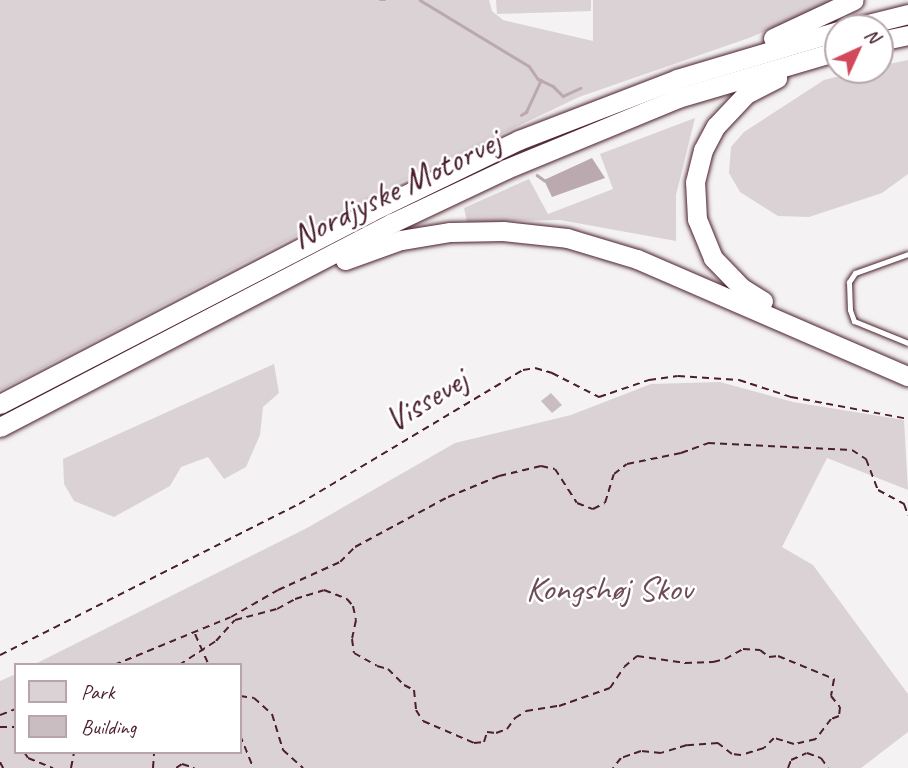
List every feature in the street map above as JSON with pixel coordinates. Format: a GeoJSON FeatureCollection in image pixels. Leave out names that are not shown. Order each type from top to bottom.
{"type":"FeatureCollection","features":[{"type":"Feature","properties":{"kind":"highway"},"geometry":{"type":"LineString","coordinates":[[519,140],[634,87],[807,24],[854,0]]}},
{"type":"Feature","properties":{"kind":"highway","name":"Nordjyske Motorvej"},"geometry":{"type":"LineString","coordinates":[[0,404],[370,212],[519,140],[677,79],[824,35]]}},
{"type":"Feature","properties":{"kind":"highway","name":"Nordjyske Motorvej"},"geometry":{"type":"LineString","coordinates":[[0,426],[455,192],[570,141],[678,98],[824,55]]}},
{"type":"Feature","properties":{"kind":"highway"},"geometry":{"type":"LineString","coordinates":[[824,64],[768,81],[730,107],[708,138],[697,166],[697,219],[713,258],[742,288],[771,304],[908,363]]}},
{"type":"Feature","properties":{"kind":"highway"},"geometry":{"type":"LineString","coordinates":[[172,337],[380,246],[450,233],[503,231],[567,239],[637,259],[908,376]]}},
{"type":"Feature","properties":{"kind":"lane"},"geometry":{"type":"LineString","coordinates":[[908,254],[860,271],[852,275],[849,282],[850,310],[854,321],[908,343]]}},
{"type":"Feature","properties":{"kind":"path","name":"Vissevej"},"geometry":{"type":"LineString","coordinates":[[0,654],[299,504],[523,370],[536,368],[552,373],[599,397],[658,379],[678,376],[739,380],[811,402],[908,419]]}},
{"type":"Feature","properties":{"kind":"path"},"geometry":{"type":"LineString","coordinates":[[119,663],[194,633],[340,562],[355,547],[448,497],[499,476],[541,466],[555,470],[577,503],[593,509],[605,503],[614,474],[627,464],[681,453],[708,443],[852,450],[866,459],[878,490],[904,504],[908,515]]}},
{"type":"Feature","properties":{"kind":"path"},"geometry":{"type":"LineString","coordinates":[[182,663],[216,641],[235,620],[277,609],[324,590],[336,594],[353,606],[356,620],[352,639],[354,653],[388,669],[404,685],[414,690],[416,710],[423,721],[450,730],[460,739],[484,742],[487,732],[495,733],[507,729],[514,718],[526,711],[559,706],[610,688],[624,667],[637,656],[685,663],[713,662],[743,649],[760,650],[769,657],[778,656],[834,679],[831,696],[840,707],[839,716],[831,719],[816,739],[794,744],[774,738],[764,748],[741,755],[732,754],[718,743],[687,745],[661,753],[641,751],[621,758],[612,768]]}},
{"type":"Feature","properties":{"kind":"path"},"geometry":{"type":"LineString","coordinates":[[194,633],[208,663]]}},
{"type":"Feature","properties":{"kind":"path"},"geometry":{"type":"LineString","coordinates":[[242,696],[254,698],[272,714],[283,750],[296,758],[303,768]]}},
{"type":"Feature","properties":{"kind":"path"},"geometry":{"type":"LineString","coordinates":[[242,740],[253,768]]}},
{"type":"Feature","properties":{"kind":"path"},"geometry":{"type":"LineString","coordinates":[[788,768],[791,760],[807,753],[821,758],[828,768]]}},
{"type":"Feature","properties":{"kind":"path"},"geometry":{"type":"LineString","coordinates":[[25,754],[28,758],[53,768]]}},
{"type":"Feature","properties":{"kind":"path"},"geometry":{"type":"LineString","coordinates":[[0,761],[3,768]]}},
{"type":"Feature","properties":{"kind":"path"},"geometry":{"type":"LineString","coordinates":[[176,768],[182,764],[194,768]]}},
{"type":"Feature","properties":{"kind":"green space"},"geometry":{"type":"Polygon","coordinates":[[[0,0],[489,0],[492,11],[503,20],[593,41],[593,0],[836,0],[749,38],[579,97],[386,189],[0,390],[0,0]]]}},
{"type":"Feature","properties":{"kind":"green space"},"geometry":{"type":"Polygon","coordinates":[[[496,0],[591,0],[591,11],[497,14],[496,0]]]}},
{"type":"Feature","properties":{"kind":"green space"},"geometry":{"type":"Polygon","coordinates":[[[908,60],[908,174],[882,193],[809,217],[778,216],[740,192],[729,173],[731,147],[744,132],[824,80],[824,84],[894,84],[894,63],[908,60]]]}},
{"type":"Feature","properties":{"kind":"green space"},"geometry":{"type":"Polygon","coordinates":[[[695,118],[676,195],[676,241],[560,220],[467,222],[464,208],[529,179],[548,214],[613,189],[600,154],[695,118]]]}},
{"type":"Feature","properties":{"kind":"green space"},"geometry":{"type":"Polygon","coordinates":[[[274,364],[279,393],[263,407],[260,435],[246,467],[224,479],[208,457],[181,467],[170,486],[114,517],[74,501],[64,484],[63,459],[274,364]]]}},
{"type":"Feature","properties":{"kind":"green space","name":"Kongshøj Skov"},"geometry":{"type":"Polygon","coordinates":[[[720,382],[793,402],[904,420],[908,490],[827,458],[782,547],[813,565],[908,694],[908,732],[861,768],[0,768],[0,681],[14,675],[14,754],[242,754],[242,663],[37,663],[307,528],[455,443],[571,415],[651,384],[720,382]]]}},
{"type":"Feature","properties":{"kind":"shaded area"},"geometry":{"type":"Polygon","coordinates":[[[592,158],[605,178],[552,197],[544,180],[592,158]]]}},
{"type":"Feature","properties":{"kind":"building"},"geometry":{"type":"Polygon","coordinates":[[[551,393],[562,405],[552,413],[541,401],[551,393]]]}},
{"type":"Feature","properties":{"kind":"waterway"},"geometry":{"type":"LineString","coordinates":[[380,0],[385,0]]}},
{"type":"Feature","properties":{"kind":"waterway"},"geometry":{"type":"LineString","coordinates":[[420,0],[529,66],[538,79],[553,86],[563,96],[580,88]]}},
{"type":"Feature","properties":{"kind":"waterway"},"geometry":{"type":"LineString","coordinates":[[521,115],[526,112],[541,80]]}},
{"type":"Feature","properties":{"kind":"waterway"},"geometry":{"type":"LineString","coordinates":[[537,175],[544,180]]}}]}
